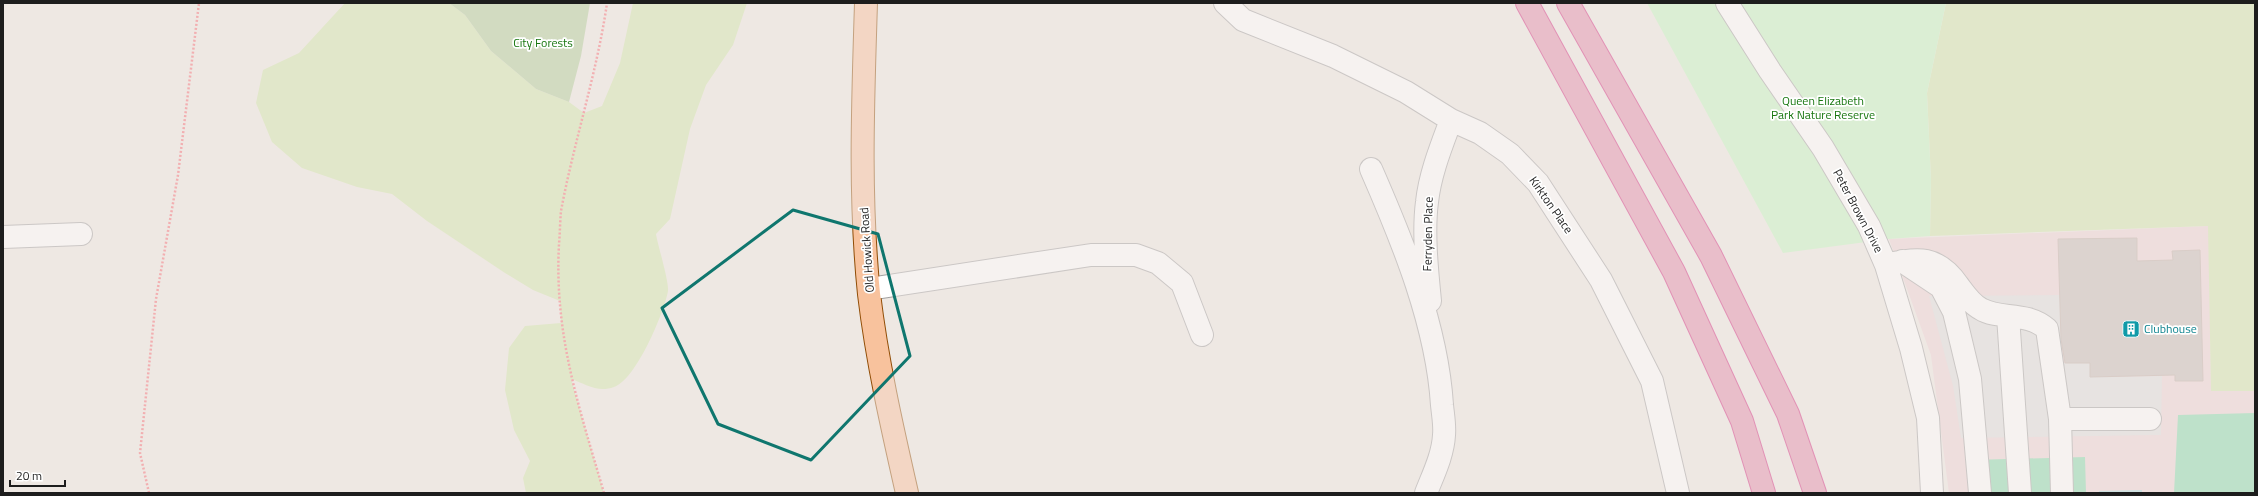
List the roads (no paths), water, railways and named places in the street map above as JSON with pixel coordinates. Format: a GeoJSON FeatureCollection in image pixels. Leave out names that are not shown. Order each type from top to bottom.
{"type":"FeatureCollection","features":[{"type":"Feature","properties":{"kind":"highway"},"geometry":{"type":"LineString","coordinates":[[1527,3],[1674,272],[1742,421],[1764,493]]}},
{"type":"Feature","properties":{"kind":"highway"},"geometry":{"type":"LineString","coordinates":[[1568,3],[1711,256],[1788,414],[1815,493]]}},
{"type":"Feature","properties":{"kind":"main road","name":"Old Howick Road"},"geometry":{"type":"LineString","coordinates":[[866,3],[862,168],[869,289],[886,399],[907,493]]}},
{"type":"Feature","properties":{"kind":"street","name":"Kirkton Place"},"geometry":{"type":"LineString","coordinates":[[1225,3],[1243,20],[1333,56],[1406,92],[1450,120],[1486,137],[1510,154],[1538,183],[1601,280],[1652,382],[1678,493]]}},
{"type":"Feature","properties":{"kind":"street","name":"Peter Brown Drive"},"geometry":{"type":"LineString","coordinates":[[1726,3],[1770,71],[1823,148],[1869,226],[1894,263],[1911,348],[1928,418],[1932,493]]}},
{"type":"Feature","properties":{"kind":"street","name":"Ferryden Place"},"geometry":{"type":"LineString","coordinates":[[1426,493],[1440,456],[1444,435],[1441,386],[1435,351],[1427,269],[1426,204],[1432,176],[1450,120]]}},
{"type":"Feature","properties":{"kind":"street","name":"Ferryden Place"},"geometry":{"type":"LineString","coordinates":[[1371,169],[1403,244],[1435,351]]}},
{"type":"Feature","properties":{"kind":"street"},"geometry":{"type":"LineString","coordinates":[[3,237],[81,234]]}},
{"type":"Feature","properties":{"kind":"street"},"geometry":{"type":"LineString","coordinates":[[869,289],[1091,255],[1136,255],[1158,263],[1182,283],[1202,335]]}},
{"type":"Feature","properties":{"kind":"street"},"geometry":{"type":"LineString","coordinates":[[1894,263],[1931,261],[1950,273],[1970,301],[1981,310],[2031,319],[2040,323],[2047,329],[2060,419],[2062,493]]}},
{"type":"Feature","properties":{"kind":"street"},"geometry":{"type":"LineString","coordinates":[[1894,263],[1941,287],[1954,312],[1970,379],[1980,493]]}},
{"type":"Feature","properties":{"kind":"street"},"geometry":{"type":"LineString","coordinates":[[2008,316],[2020,493]]}},
{"type":"Feature","properties":{"kind":"street"},"geometry":{"type":"LineString","coordinates":[[2060,419],[2150,419]]}},
{"type":"Feature","properties":{"kind":"water"},"geometry":{"type":"Polygon","coordinates":[[[2142,490],[2142,493],[2099,493],[2099,491],[2142,490]]]}},
{"type":"Feature","properties":{"kind":"place","name":"Clubhouse"},"geometry":{"type":"Point","coordinates":[2131,329]}},
{"type":"Feature","properties":{"kind":"park label","name":"City Forests"},"geometry":{"type":"Point","coordinates":[543,43]}},
{"type":"Feature","properties":{"kind":"park label","name":"Queen Elizabeth Park Nature Reserve"},"geometry":{"type":"Point","coordinates":[1823,108]}}]}
